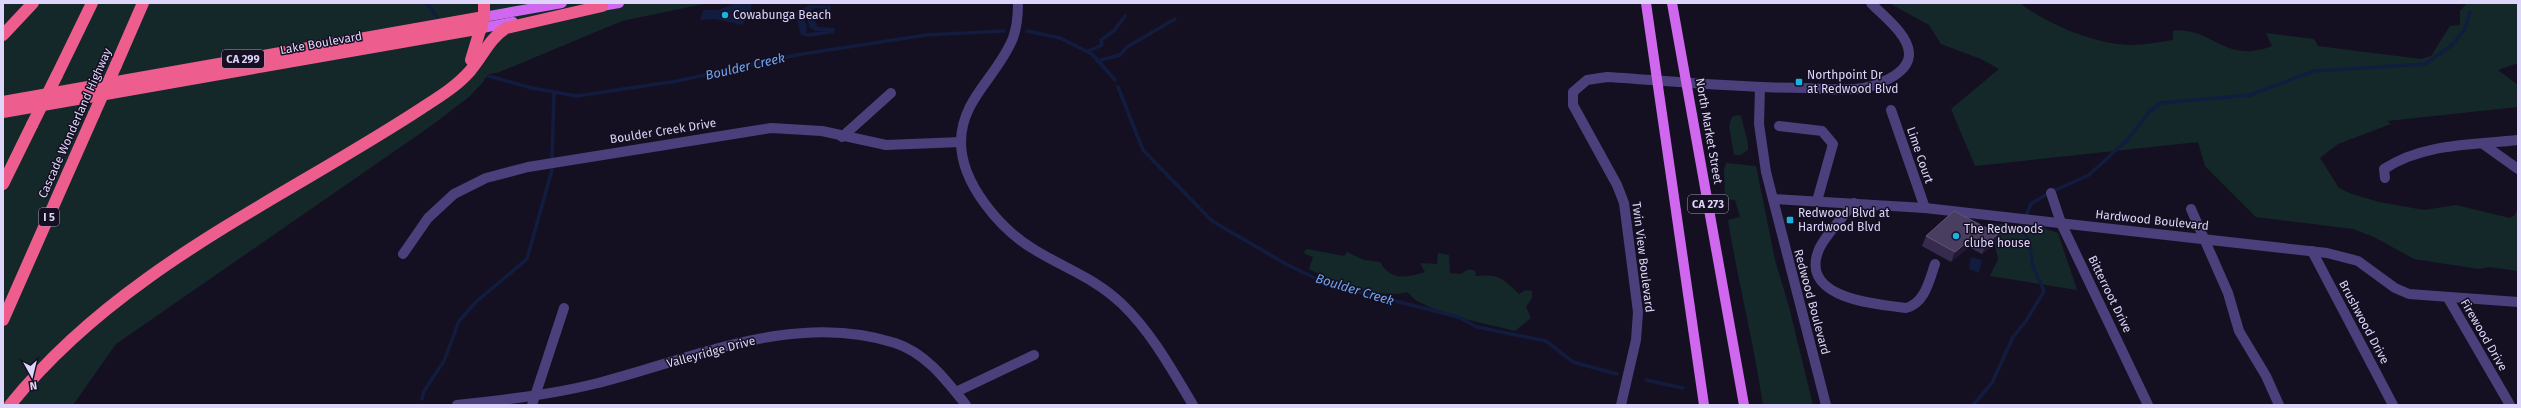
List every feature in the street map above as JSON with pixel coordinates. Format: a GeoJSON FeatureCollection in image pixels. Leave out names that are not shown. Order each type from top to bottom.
{"type":"FeatureCollection","features":[{"type":"Feature","properties":{"kind":"highway"},"geometry":{"type":"LineString","coordinates":[[3,35],[33,3]]}},
{"type":"Feature","properties":{"kind":"highway"},"geometry":{"type":"LineString","coordinates":[[3,184],[92,3]]}},
{"type":"Feature","properties":{"kind":"highway","name":"Cascade Wonderland Highway"},"geometry":{"type":"LineString","coordinates":[[3,320],[143,3]]}},
{"type":"Feature","properties":{"kind":"highway"},"geometry":{"type":"LineString","coordinates":[[462,80],[472,58],[482,28],[484,3]]}},
{"type":"Feature","properties":{"kind":"highway"},"geometry":{"type":"LineString","coordinates":[[10,405],[40,368],[65,343],[123,293],[173,259],[431,103],[462,80],[471,70],[491,38],[497,33],[506,28],[602,6]]}},
{"type":"Feature","properties":{"kind":"highway","name":"Lake Boulevard"},"geometry":{"type":"LineString","coordinates":[[3,102],[484,17]]}},
{"type":"Feature","properties":{"kind":"highway","name":"Lake Boulevard"},"geometry":{"type":"LineString","coordinates":[[3,112],[482,28]]}},
{"type":"Feature","properties":{"kind":"main road","name":"Lake Boulevard"},"geometry":{"type":"LineString","coordinates":[[484,17],[562,3]]}},
{"type":"Feature","properties":{"kind":"main road","name":"Lake Boulevard"},"geometry":{"type":"LineString","coordinates":[[482,28],[619,3]]}},
{"type":"Feature","properties":{"kind":"main road","name":"CA 273"},"geometry":{"type":"LineString","coordinates":[[1646,3],[1704,405]]}},
{"type":"Feature","properties":{"kind":"main road","name":"North Market Street"},"geometry":{"type":"LineString","coordinates":[[1672,3],[1744,405]]}},
{"type":"Feature","properties":{"kind":"street"},"geometry":{"type":"LineString","coordinates":[[1018,3],[1018,23],[1004,56],[969,102],[964,116],[961,142],[965,174],[987,209],[1030,247],[1084,274],[1122,305],[1140,324],[1193,405]]}},
{"type":"Feature","properties":{"kind":"street","name":"Twin View Boulevard"},"geometry":{"type":"LineString","coordinates":[[1621,405],[1636,340],[1638,312],[1624,203],[1617,185],[1573,106],[1572,95],[1580,83],[1598,77],[1760,87],[1856,88],[1878,84],[1895,76],[1906,64],[1909,53],[1902,36],[1871,3]]}},
{"type":"Feature","properties":{"kind":"street","name":"Redwood Boulevard"},"geometry":{"type":"LineString","coordinates":[[1760,87],[1760,138],[1773,199],[1826,405]]}},
{"type":"Feature","properties":{"kind":"street"},"geometry":{"type":"LineString","coordinates":[[842,137],[891,93]]}},
{"type":"Feature","properties":{"kind":"street","name":"Lime Court"},"geometry":{"type":"LineString","coordinates":[[1891,110],[1925,208]]}},
{"type":"Feature","properties":{"kind":"street"},"geometry":{"type":"LineString","coordinates":[[1779,126],[1813,129],[1822,131],[1829,137],[1832,144],[1817,201]]}},
{"type":"Feature","properties":{"kind":"street","name":"Boulder Creek Drive"},"geometry":{"type":"LineString","coordinates":[[403,254],[430,214],[444,201],[461,190],[491,176],[605,154],[764,129],[801,129],[886,145],[961,142]]}},
{"type":"Feature","properties":{"kind":"street"},"geometry":{"type":"LineString","coordinates":[[2385,178],[2384,169],[2401,158],[2434,150],[2518,140]]}},
{"type":"Feature","properties":{"kind":"street"},"geometry":{"type":"LineString","coordinates":[[2483,144],[2518,169]]}},
{"type":"Feature","properties":{"kind":"street","name":"Bitterroot Drive"},"geometry":{"type":"LineString","coordinates":[[2051,192],[2061,223],[2148,405]]}},
{"type":"Feature","properties":{"kind":"street","name":"Hardwood Boulevard"},"geometry":{"type":"LineString","coordinates":[[1773,199],[1925,208],[2312,251],[2339,255],[2358,261],[2390,284],[2405,292],[2448,298],[2518,302]]}},
{"type":"Feature","properties":{"kind":"street"},"geometry":{"type":"LineString","coordinates":[[1854,203],[1816,257],[1817,276],[1826,288],[1857,299],[1906,308],[1914,307],[1919,302],[1935,264]]}},
{"type":"Feature","properties":{"kind":"street"},"geometry":{"type":"LineString","coordinates":[[2191,209],[2228,293],[2239,330],[2266,376],[2279,405]]}},
{"type":"Feature","properties":{"kind":"street","name":"Brushwood Drive"},"geometry":{"type":"LineString","coordinates":[[2312,251],[2392,405]]}},
{"type":"Feature","properties":{"kind":"street","name":"Firewood Drive"},"geometry":{"type":"LineString","coordinates":[[2448,298],[2510,405]]}},
{"type":"Feature","properties":{"kind":"street"},"geometry":{"type":"LineString","coordinates":[[533,401],[564,308]]}},
{"type":"Feature","properties":{"kind":"street","name":"Valleyridge Drive"},"geometry":{"type":"LineString","coordinates":[[457,405],[533,401],[611,380],[731,344],[813,330],[843,332],[891,342],[930,363],[947,377],[958,391],[966,405]]}},
{"type":"Feature","properties":{"kind":"street"},"geometry":{"type":"LineString","coordinates":[[958,391],[1034,355]]}},
{"type":"Feature","properties":{"kind":"green space"},"geometry":{"type":"Polygon","coordinates":[[[3,3],[708,3],[622,21],[497,73],[492,73],[484,79],[484,81],[469,97],[428,128],[116,344],[73,405],[3,405],[3,3]]]}},
{"type":"Feature","properties":{"kind":"green space"},"geometry":{"type":"Polygon","coordinates":[[[1889,3],[2020,3],[2031,11],[2072,32],[2117,44],[2130,45],[2173,40],[2173,31],[2186,31],[2198,34],[2230,48],[2242,51],[2256,51],[2272,46],[2266,33],[2314,39],[2318,46],[2421,59],[2431,56],[2450,26],[2460,25],[2460,11],[2467,3],[2518,3],[2518,63],[2498,70],[2518,85],[2518,107],[2387,121],[2391,124],[2338,144],[2320,158],[2339,188],[2352,194],[2379,202],[2424,210],[2456,205],[2510,218],[2515,215],[2518,208],[2518,271],[2489,267],[2479,269],[2414,259],[2374,237],[2353,229],[2256,217],[2205,166],[2198,142],[1975,166],[1951,109],[1999,69],[1981,59],[1941,44],[1929,25],[1889,3]]]}},
{"type":"Feature","properties":{"kind":"green space"},"geometry":{"type":"Polygon","coordinates":[[[1738,115],[1741,116],[1748,144],[1748,150],[1741,155],[1734,155],[1729,126],[1732,117],[1738,115]]]}},
{"type":"Feature","properties":{"kind":"green space"},"geometry":{"type":"Polygon","coordinates":[[[1726,163],[1756,166],[1775,260],[1789,307],[1813,405],[1763,405],[1728,220],[1740,217],[1735,200],[1725,199],[1724,170],[1726,163]]]}},
{"type":"Feature","properties":{"kind":"green space"},"geometry":{"type":"Polygon","coordinates":[[[1990,223],[2044,228],[2058,233],[2077,290],[1990,276],[1998,259],[1990,223]]]}},
{"type":"Feature","properties":{"kind":"green space"},"geometry":{"type":"Polygon","coordinates":[[[1307,249],[1344,256],[1347,252],[1364,260],[1380,262],[1389,272],[1400,276],[1412,276],[1425,272],[1420,263],[1437,264],[1438,253],[1449,255],[1450,273],[1461,274],[1470,269],[1476,272],[1475,276],[1495,276],[1504,280],[1519,294],[1526,290],[1532,291],[1532,298],[1526,307],[1531,318],[1515,331],[1442,312],[1417,301],[1407,292],[1397,294],[1384,293],[1344,284],[1309,269],[1313,257],[1305,254],[1304,251],[1307,249]]]}},
{"type":"Feature","properties":{"kind":"water","name":"Cowabunga Beach"},"geometry":{"type":"Polygon","coordinates":[[[736,3],[751,3],[751,13],[742,25],[715,19],[700,20],[703,10],[718,10],[736,3]]]}},
{"type":"Feature","properties":{"kind":"water"},"geometry":{"type":"Polygon","coordinates":[[[810,5],[831,6],[830,12],[812,16],[818,27],[835,28],[834,33],[809,37],[801,35],[795,12],[810,5]],[[816,8],[801,14],[807,26],[806,33],[828,31],[816,31],[810,28],[806,14],[825,9],[816,8]]]}},
{"type":"Feature","properties":{"kind":"water"},"geometry":{"type":"Polygon","coordinates":[[[1971,257],[1982,260],[1979,273],[1969,269],[1971,257]]]}},
{"type":"Feature","properties":{"kind":"building"},"geometry":{"type":"Polygon","coordinates":[[[1954,211],[1998,234],[1986,244],[1973,237],[1955,252],[1926,236],[1954,211]]]}},
{"type":"Feature","properties":{"kind":"waterway","name":"Boulder Creek"},"geometry":{"type":"LineString","coordinates":[[427,3],[437,17]]}},
{"type":"Feature","properties":{"kind":"waterway"},"geometry":{"type":"LineString","coordinates":[[1973,405],[1992,383],[2013,337],[2026,321],[2044,291],[2033,266],[2029,242],[2023,231],[2025,218],[2031,204],[2049,193],[2089,175],[2128,139],[2150,111],[2161,103],[2250,95],[2314,71],[2425,64],[2452,45],[2465,29],[2470,12]]}},
{"type":"Feature","properties":{"kind":"waterway"},"geometry":{"type":"LineString","coordinates":[[1088,51],[1102,45],[1101,40],[1114,31],[1125,16]]}},
{"type":"Feature","properties":{"kind":"waterway"},"geometry":{"type":"LineString","coordinates":[[1098,61],[1120,55],[1127,47],[1175,19]]}},
{"type":"Feature","properties":{"kind":"waterway","name":"Boulder Creek"},"geometry":{"type":"LineString","coordinates":[[489,76],[532,88],[577,96],[677,81],[796,55],[926,35],[1004,31]]}},
{"type":"Feature","properties":{"kind":"waterway","name":"Boulder Creek"},"geometry":{"type":"LineString","coordinates":[[1027,31],[1060,38],[1092,54],[1098,61]]}},
{"type":"Feature","properties":{"kind":"waterway","name":"Boulder Creek"},"geometry":{"type":"LineString","coordinates":[[1098,61],[1115,80]]}},
{"type":"Feature","properties":{"kind":"waterway","name":"Boulder Creek"},"geometry":{"type":"LineString","coordinates":[[1118,87],[1143,150],[1212,221],[1286,264],[1325,283],[1458,317],[1477,327],[1546,341],[1573,362],[1617,374]]}},
{"type":"Feature","properties":{"kind":"waterway"},"geometry":{"type":"LineString","coordinates":[[552,157],[554,93]]}},
{"type":"Feature","properties":{"kind":"waterway"},"geometry":{"type":"LineString","coordinates":[[422,399],[424,391],[444,361],[459,321],[477,301],[527,259],[552,170]]}},
{"type":"Feature","properties":{"kind":"waterway","name":"Boulder Creek"},"geometry":{"type":"LineString","coordinates":[[1646,380],[1683,388]]}},
{"type":"Feature","properties":{"kind":"place","name":"Cowabunga Beach"},"geometry":{"type":"Point","coordinates":[725,15]}},
{"type":"Feature","properties":{"kind":"place","name":"Northpoint Dr at Redwood Blvd"},"geometry":{"type":"Point","coordinates":[1799,82]}},
{"type":"Feature","properties":{"kind":"place","name":"Redwood Blvd at Hardwood Blvd"},"geometry":{"type":"Point","coordinates":[1790,220]}},
{"type":"Feature","properties":{"kind":"place","name":"The Redwoods clube house"},"geometry":{"type":"Point","coordinates":[1956,236]}}]}
